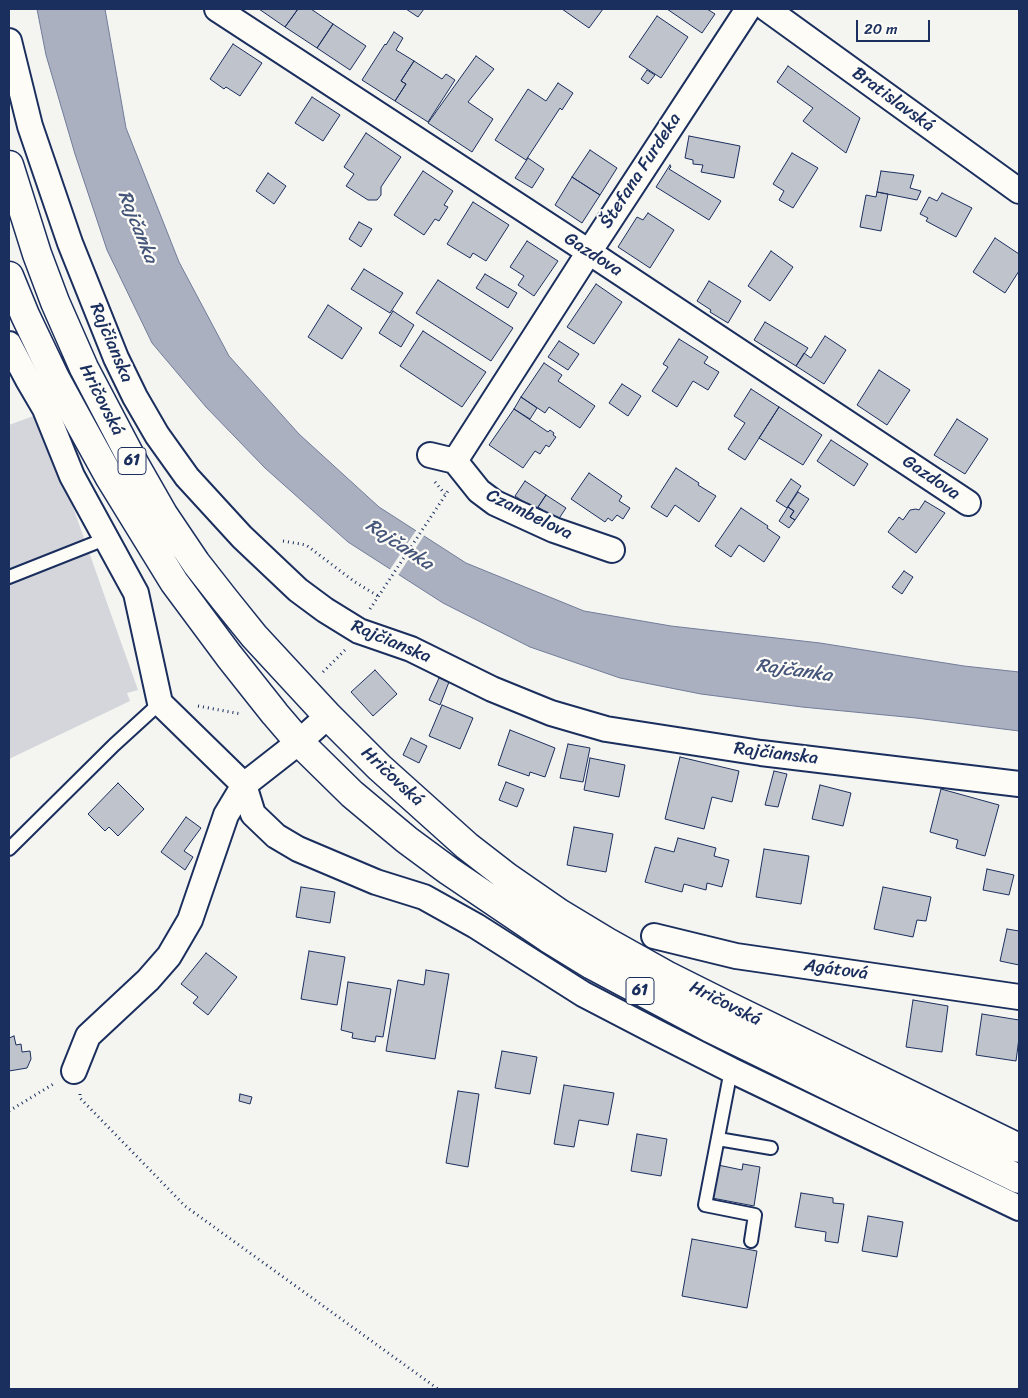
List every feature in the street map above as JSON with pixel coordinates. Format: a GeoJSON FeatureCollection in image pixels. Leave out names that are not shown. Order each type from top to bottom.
{"type":"FeatureCollection","features":[{"type":"Feature","properties":{"kind":"main road","name":"Hričovská"},"geometry":{"type":"LineString","coordinates":[[9,165],[37,254],[55,302],[84,368],[134,465],[163,514],[196,563],[254,636],[328,716],[379,766],[467,846],[506,878],[607,942],[675,979],[1019,1148]]}},
{"type":"Feature","properties":{"kind":"main road","name":"Hričovská"},"geometry":{"type":"LineString","coordinates":[[9,276],[55,378],[110,478],[174,582],[200,619],[266,703],[299,742],[352,794],[407,840],[496,904],[592,965],[702,1023],[1019,1179]]}},
{"type":"Feature","properties":{"kind":"street","name":"Gazdova"},"geometry":{"type":"LineString","coordinates":[[217,9],[968,503]]}},
{"type":"Feature","properties":{"kind":"street","name":"Štefana Furdeka"},"geometry":{"type":"LineString","coordinates":[[455,461],[748,9]]}},
{"type":"Feature","properties":{"kind":"street","name":"Bratislavská"},"geometry":{"type":"LineString","coordinates":[[768,9],[1019,191]]}},
{"type":"Feature","properties":{"kind":"street","name":"Rajčianska"},"geometry":{"type":"LineString","coordinates":[[9,41],[30,126],[70,243],[116,358],[135,397],[157,435],[188,477],[242,537],[298,590],[324,610],[359,630],[411,649],[492,689],[551,713],[606,729],[761,753],[1019,784]]}},
{"type":"Feature","properties":{"kind":"street"},"geometry":{"type":"LineString","coordinates":[[9,344],[46,409],[72,476],[136,593],[160,703],[244,785],[253,814],[276,836],[298,849],[376,882],[424,897],[476,926],[583,994],[658,1034],[1019,1208]]}},
{"type":"Feature","properties":{"kind":"street"},"geometry":{"type":"LineString","coordinates":[[430,455],[455,461]]}},
{"type":"Feature","properties":{"kind":"street","name":"Czambelova"},"geometry":{"type":"LineString","coordinates":[[455,461],[479,491],[495,502],[554,530],[612,550]]}},
{"type":"Feature","properties":{"kind":"street"},"geometry":{"type":"LineString","coordinates":[[74,1071],[88,1036],[148,980],[168,956],[190,920],[226,815],[244,785],[299,742],[328,716]]}},
{"type":"Feature","properties":{"kind":"street","name":"Agátová"},"geometry":{"type":"LineString","coordinates":[[654,936],[736,956],[1019,997]]}},
{"type":"Feature","properties":{"kind":"lane"},"geometry":{"type":"LineString","coordinates":[[9,577],[105,539]]}},
{"type":"Feature","properties":{"kind":"lane"},"geometry":{"type":"LineString","coordinates":[[9,849],[160,703]]}},
{"type":"Feature","properties":{"kind":"lane"},"geometry":{"type":"LineString","coordinates":[[731,1070],[705,1205],[755,1215],[751,1241]]}},
{"type":"Feature","properties":{"kind":"lane"},"geometry":{"type":"LineString","coordinates":[[718,1139],[771,1148]]}},
{"type":"Feature","properties":{"kind":"path"},"geometry":{"type":"LineString","coordinates":[[366,616],[442,500]]}},
{"type":"Feature","properties":{"kind":"path"},"geometry":{"type":"LineString","coordinates":[[280,541],[306,545],[378,596]]}},
{"type":"Feature","properties":{"kind":"path"},"geometry":{"type":"LineString","coordinates":[[318,676],[349,646]]}},
{"type":"Feature","properties":{"kind":"path"},"geometry":{"type":"LineString","coordinates":[[160,703],[187,704],[243,714]]}},
{"type":"Feature","properties":{"kind":"path"},"geometry":{"type":"LineString","coordinates":[[9,1111],[74,1071],[80,1098],[185,1206],[438,1389]]}},
{"type":"Feature","properties":{"kind":"shaded area"},"geometry":{"type":"Polygon","coordinates":[[[36,415],[63,479],[138,690],[127,693],[130,701],[9,759],[9,425],[36,415]]]}},
{"type":"Feature","properties":{"kind":"water","name":"Rajčanka"},"geometry":{"type":"Polygon","coordinates":[[[37,9],[105,9],[126,128],[179,262],[229,356],[299,434],[379,507],[466,563],[584,611],[671,626],[820,643],[964,666],[1019,672],[1019,731],[701,694],[620,678],[530,647],[443,603],[348,542],[265,468],[206,407],[152,343],[107,250],[75,154],[46,55],[37,9]]]}},
{"type":"Feature","properties":{"kind":"pier"},"geometry":{"type":"Polygon","coordinates":[[[417,529],[425,534],[397,577],[389,571],[417,529]]]}},
{"type":"Feature","properties":{"kind":"building"},"geometry":{"type":"Polygon","coordinates":[[[259,9],[298,9],[285,27],[259,9]]]}},
{"type":"Feature","properties":{"kind":"building"},"geometry":{"type":"Polygon","coordinates":[[[298,9],[311,9],[333,24],[317,48],[285,27],[298,9]]]}},
{"type":"Feature","properties":{"kind":"building"},"geometry":{"type":"Polygon","coordinates":[[[406,9],[424,9],[418,17],[406,9]]]}},
{"type":"Feature","properties":{"kind":"building"},"geometry":{"type":"Polygon","coordinates":[[[562,9],[603,9],[589,28],[562,9]]]}},
{"type":"Feature","properties":{"kind":"building"},"geometry":{"type":"Polygon","coordinates":[[[667,9],[707,9],[715,14],[702,33],[667,9]]]}},
{"type":"Feature","properties":{"kind":"building"},"geometry":{"type":"Polygon","coordinates":[[[657,16],[688,37],[661,78],[629,57],[657,16]]]}},
{"type":"Feature","properties":{"kind":"building"},"geometry":{"type":"Polygon","coordinates":[[[333,24],[366,46],[350,70],[317,48],[333,24]]]}},
{"type":"Feature","properties":{"kind":"building"},"geometry":{"type":"Polygon","coordinates":[[[394,32],[403,38],[396,50],[414,61],[401,81],[406,84],[395,101],[362,80],[394,32]]]}},
{"type":"Feature","properties":{"kind":"building"},"geometry":{"type":"Polygon","coordinates":[[[233,44],[262,63],[240,96],[226,87],[224,89],[210,79],[233,44]]]}},
{"type":"Feature","properties":{"kind":"building"},"geometry":{"type":"Polygon","coordinates":[[[476,56],[494,69],[468,102],[493,119],[472,152],[428,123],[476,56]]]}},
{"type":"Feature","properties":{"kind":"building"},"geometry":{"type":"Polygon","coordinates":[[[414,61],[442,79],[446,74],[455,80],[428,122],[395,101],[406,84],[401,81],[414,61]]]}},
{"type":"Feature","properties":{"kind":"building"},"geometry":{"type":"Polygon","coordinates":[[[788,66],[860,118],[846,153],[803,121],[813,108],[777,82],[788,66]]]}},
{"type":"Feature","properties":{"kind":"building"},"geometry":{"type":"Polygon","coordinates":[[[647,70],[655,75],[648,84],[641,79],[647,70]]]}},
{"type":"Feature","properties":{"kind":"building"},"geometry":{"type":"Polygon","coordinates":[[[558,83],[573,93],[562,110],[560,108],[526,160],[495,140],[528,89],[546,101],[558,83]]]}},
{"type":"Feature","properties":{"kind":"building"},"geometry":{"type":"Polygon","coordinates":[[[312,97],[340,115],[323,141],[295,123],[312,97]]]}},
{"type":"Feature","properties":{"kind":"building"},"geometry":{"type":"Polygon","coordinates":[[[366,133],[401,157],[381,187],[381,195],[377,200],[368,200],[346,186],[354,174],[344,167],[366,133]]]}},
{"type":"Feature","properties":{"kind":"building"},"geometry":{"type":"Polygon","coordinates":[[[689,136],[740,146],[734,178],[701,172],[703,165],[693,164],[693,160],[685,158],[689,136]]]}},
{"type":"Feature","properties":{"kind":"building"},"geometry":{"type":"Polygon","coordinates":[[[590,150],[617,168],[600,195],[572,177],[590,150]]]}},
{"type":"Feature","properties":{"kind":"building"},"geometry":{"type":"Polygon","coordinates":[[[792,153],[818,168],[793,208],[779,200],[784,191],[773,184],[792,153]]]}},
{"type":"Feature","properties":{"kind":"building"},"geometry":{"type":"Polygon","coordinates":[[[528,158],[544,169],[532,188],[515,178],[528,158]]]}},
{"type":"Feature","properties":{"kind":"building"},"geometry":{"type":"Polygon","coordinates":[[[670,165],[669,169],[721,201],[709,220],[656,187],[670,165]]]}},
{"type":"Feature","properties":{"kind":"building"},"geometry":{"type":"Polygon","coordinates":[[[423,171],[453,191],[444,205],[448,207],[439,221],[435,219],[424,235],[394,215],[423,171]]]}},
{"type":"Feature","properties":{"kind":"building"},"geometry":{"type":"Polygon","coordinates":[[[881,171],[914,175],[910,188],[921,191],[917,200],[877,192],[881,171]]]}},
{"type":"Feature","properties":{"kind":"building"},"geometry":{"type":"Polygon","coordinates":[[[268,173],[286,186],[274,204],[256,191],[268,173]]]}},
{"type":"Feature","properties":{"kind":"building"},"geometry":{"type":"Polygon","coordinates":[[[572,177],[600,195],[582,223],[555,205],[572,177]]]}},
{"type":"Feature","properties":{"kind":"building"},"geometry":{"type":"Polygon","coordinates":[[[877,192],[888,194],[881,231],[860,227],[866,195],[876,197],[877,192]]]}},
{"type":"Feature","properties":{"kind":"building"},"geometry":{"type":"Polygon","coordinates":[[[942,193],[972,208],[956,237],[926,221],[928,218],[920,214],[929,197],[937,201],[942,193]]]}},
{"type":"Feature","properties":{"kind":"building"},"geometry":{"type":"Polygon","coordinates":[[[473,202],[509,225],[486,261],[473,253],[470,258],[447,244],[473,202]]]}},
{"type":"Feature","properties":{"kind":"building"},"geometry":{"type":"Polygon","coordinates":[[[648,213],[674,230],[650,268],[618,247],[637,217],[643,220],[648,213]]]}},
{"type":"Feature","properties":{"kind":"building"},"geometry":{"type":"Polygon","coordinates":[[[359,222],[372,229],[361,247],[349,239],[359,222]]]}},
{"type":"Feature","properties":{"kind":"building"},"geometry":{"type":"Polygon","coordinates":[[[995,238],[1019,254],[1019,271],[1005,293],[973,272],[995,238]]]}},
{"type":"Feature","properties":{"kind":"building"},"geometry":{"type":"Polygon","coordinates":[[[527,241],[558,261],[534,296],[518,285],[524,276],[510,267],[527,241]]]}},
{"type":"Feature","properties":{"kind":"building"},"geometry":{"type":"Polygon","coordinates":[[[771,251],[793,267],[770,301],[748,286],[771,251]]]}},
{"type":"Feature","properties":{"kind":"building"},"geometry":{"type":"Polygon","coordinates":[[[364,269],[403,293],[390,313],[351,289],[364,269]]]}},
{"type":"Feature","properties":{"kind":"building"},"geometry":{"type":"Polygon","coordinates":[[[485,274],[517,293],[508,308],[476,288],[485,274]]]}},
{"type":"Feature","properties":{"kind":"building"},"geometry":{"type":"Polygon","coordinates":[[[438,280],[513,328],[491,361],[416,313],[438,280]]]}},
{"type":"Feature","properties":{"kind":"building"},"geometry":{"type":"Polygon","coordinates":[[[709,281],[741,301],[728,323],[697,301],[709,281]]]}},
{"type":"Feature","properties":{"kind":"building"},"geometry":{"type":"Polygon","coordinates":[[[596,284],[622,302],[594,344],[567,327],[596,284]]]}},
{"type":"Feature","properties":{"kind":"building"},"geometry":{"type":"Polygon","coordinates":[[[328,305],[362,328],[342,359],[308,337],[328,305]]]}},
{"type":"Feature","properties":{"kind":"building"},"geometry":{"type":"Polygon","coordinates":[[[393,311],[414,325],[401,347],[379,333],[393,311]]]}},
{"type":"Feature","properties":{"kind":"building"},"geometry":{"type":"Polygon","coordinates":[[[765,322],[808,348],[796,366],[754,340],[765,322]]]}},
{"type":"Feature","properties":{"kind":"building"},"geometry":{"type":"Polygon","coordinates":[[[423,331],[486,372],[462,407],[400,366],[423,331]]]}},
{"type":"Feature","properties":{"kind":"building"},"geometry":{"type":"Polygon","coordinates":[[[825,336],[846,350],[824,384],[796,366],[804,353],[811,358],[825,336]]]}},
{"type":"Feature","properties":{"kind":"building"},"geometry":{"type":"Polygon","coordinates":[[[679,339],[708,357],[704,363],[719,372],[708,390],[693,381],[677,407],[652,391],[668,367],[663,364],[679,339]]]}},
{"type":"Feature","properties":{"kind":"building"},"geometry":{"type":"Polygon","coordinates":[[[559,341],[579,354],[568,370],[548,357],[559,341]]]}},
{"type":"Feature","properties":{"kind":"building"},"geometry":{"type":"Polygon","coordinates":[[[544,363],[562,375],[558,381],[595,406],[580,428],[549,407],[545,413],[521,397],[544,363]]]}},
{"type":"Feature","properties":{"kind":"building"},"geometry":{"type":"Polygon","coordinates":[[[879,370],[910,390],[887,425],[857,405],[879,370]]]}},
{"type":"Feature","properties":{"kind":"building"},"geometry":{"type":"Polygon","coordinates":[[[622,384],[641,396],[628,416],[609,403],[622,384]]]}},
{"type":"Feature","properties":{"kind":"building"},"geometry":{"type":"Polygon","coordinates":[[[751,389],[779,407],[745,460],[728,449],[745,423],[734,416],[751,389]]]}},
{"type":"Feature","properties":{"kind":"building"},"geometry":{"type":"Polygon","coordinates":[[[521,397],[537,408],[530,419],[514,409],[521,397]]]}},
{"type":"Feature","properties":{"kind":"building"},"geometry":{"type":"Polygon","coordinates":[[[779,407],[822,435],[803,465],[759,438],[779,407]]]}},
{"type":"Feature","properties":{"kind":"building"},"geometry":{"type":"Polygon","coordinates":[[[514,409],[548,432],[550,430],[556,437],[549,447],[546,445],[540,454],[535,451],[523,468],[489,445],[514,409]]]}},
{"type":"Feature","properties":{"kind":"building"},"geometry":{"type":"Polygon","coordinates":[[[957,419],[988,439],[965,474],[934,455],[957,419]]]}},
{"type":"Feature","properties":{"kind":"building"},"geometry":{"type":"Polygon","coordinates":[[[831,440],[868,464],[854,486],[817,461],[831,440]]]}},
{"type":"Feature","properties":{"kind":"building"},"geometry":{"type":"Polygon","coordinates":[[[676,468],[716,496],[699,522],[675,505],[667,517],[651,507],[676,468]]]}},
{"type":"Feature","properties":{"kind":"building"},"geometry":{"type":"Polygon","coordinates":[[[589,473],[622,496],[619,501],[630,508],[623,519],[617,515],[612,521],[608,518],[605,522],[571,499],[589,473]]]}},
{"type":"Feature","properties":{"kind":"building"},"geometry":{"type":"Polygon","coordinates":[[[791,479],[801,486],[787,508],[776,501],[791,479]]]}},
{"type":"Feature","properties":{"kind":"building"},"geometry":{"type":"Polygon","coordinates":[[[525,481],[546,495],[536,510],[515,496],[525,481]]]}},
{"type":"Feature","properties":{"kind":"building"},"geometry":{"type":"Polygon","coordinates":[[[798,492],[809,499],[795,520],[790,517],[794,511],[788,507],[798,492]]]}},
{"type":"Feature","properties":{"kind":"building"},"geometry":{"type":"Polygon","coordinates":[[[546,495],[566,508],[558,520],[538,507],[546,495]]]}},
{"type":"Feature","properties":{"kind":"building"},"geometry":{"type":"Polygon","coordinates":[[[925,501],[945,513],[916,553],[888,532],[899,517],[903,520],[910,510],[919,510],[925,501]]]}},
{"type":"Feature","properties":{"kind":"building"},"geometry":{"type":"Polygon","coordinates":[[[788,507],[794,511],[790,517],[795,520],[789,528],[779,521],[788,507]]]}},
{"type":"Feature","properties":{"kind":"building"},"geometry":{"type":"Polygon","coordinates":[[[741,508],[768,526],[767,528],[780,537],[764,562],[739,545],[731,557],[715,546],[741,508]]]}},
{"type":"Feature","properties":{"kind":"building"},"geometry":{"type":"Polygon","coordinates":[[[904,571],[913,577],[902,594],[892,587],[904,571]]]}},
{"type":"Feature","properties":{"kind":"building"},"geometry":{"type":"Polygon","coordinates":[[[375,670],[397,694],[373,716],[351,692],[375,670]]]}},
{"type":"Feature","properties":{"kind":"building"},"geometry":{"type":"Polygon","coordinates":[[[439,678],[449,682],[440,705],[429,700],[439,678]]]}},
{"type":"Feature","properties":{"kind":"building"},"geometry":{"type":"Polygon","coordinates":[[[442,705],[473,718],[460,749],[429,736],[442,705]]]}},
{"type":"Feature","properties":{"kind":"building"},"geometry":{"type":"Polygon","coordinates":[[[510,730],[555,748],[545,777],[530,772],[529,776],[498,765],[510,730]]]}},
{"type":"Feature","properties":{"kind":"building"},"geometry":{"type":"Polygon","coordinates":[[[411,738],[427,746],[419,763],[403,755],[411,738]]]}},
{"type":"Feature","properties":{"kind":"building"},"geometry":{"type":"Polygon","coordinates":[[[568,744],[590,748],[583,782],[560,778],[568,744]]]}},
{"type":"Feature","properties":{"kind":"building"},"geometry":{"type":"Polygon","coordinates":[[[680,757],[739,771],[732,802],[712,797],[704,829],[665,819],[680,757]]]}},
{"type":"Feature","properties":{"kind":"building"},"geometry":{"type":"Polygon","coordinates":[[[590,758],[625,765],[619,797],[584,790],[590,758]]]}},
{"type":"Feature","properties":{"kind":"building"},"geometry":{"type":"Polygon","coordinates":[[[774,771],[787,774],[778,807],[765,805],[774,771]]]}},
{"type":"Feature","properties":{"kind":"building"},"geometry":{"type":"Polygon","coordinates":[[[506,782],[524,789],[517,807],[499,800],[506,782]]]}},
{"type":"Feature","properties":{"kind":"building"},"geometry":{"type":"Polygon","coordinates":[[[118,783],[144,809],[118,836],[109,827],[105,831],[88,814],[118,783]]]}},
{"type":"Feature","properties":{"kind":"building"},"geometry":{"type":"Polygon","coordinates":[[[820,785],[851,793],[843,826],[812,819],[820,785]]]}},
{"type":"Feature","properties":{"kind":"building"},"geometry":{"type":"Polygon","coordinates":[[[941,789],[999,805],[985,856],[956,848],[958,840],[930,832],[941,789]]]}},
{"type":"Feature","properties":{"kind":"building"},"geometry":{"type":"Polygon","coordinates":[[[186,817],[201,828],[184,851],[193,857],[185,870],[161,852],[186,817]]]}},
{"type":"Feature","properties":{"kind":"building"},"geometry":{"type":"Polygon","coordinates":[[[574,827],[613,834],[606,872],[567,865],[574,827]]]}},
{"type":"Feature","properties":{"kind":"building"},"geometry":{"type":"Polygon","coordinates":[[[678,838],[716,848],[714,856],[729,860],[722,887],[707,883],[706,890],[684,884],[682,892],[645,882],[655,847],[674,852],[678,838]]]}},
{"type":"Feature","properties":{"kind":"building"},"geometry":{"type":"Polygon","coordinates":[[[764,849],[809,856],[801,904],[756,897],[764,849]]]}},
{"type":"Feature","properties":{"kind":"building"},"geometry":{"type":"Polygon","coordinates":[[[987,869],[1014,875],[1009,895],[983,890],[987,869]]]}},
{"type":"Feature","properties":{"kind":"building"},"geometry":{"type":"Polygon","coordinates":[[[301,887],[335,892],[330,923],[296,917],[301,887]]]}},
{"type":"Feature","properties":{"kind":"building"},"geometry":{"type":"Polygon","coordinates":[[[883,887],[931,897],[926,921],[917,920],[913,937],[874,929],[883,887]]]}},
{"type":"Feature","properties":{"kind":"building"},"geometry":{"type":"Polygon","coordinates":[[[1007,929],[1019,931],[1019,965],[1000,961],[1007,929]]]}},
{"type":"Feature","properties":{"kind":"building"},"geometry":{"type":"Polygon","coordinates":[[[309,951],[345,957],[337,1005],[301,999],[309,951]]]}},
{"type":"Feature","properties":{"kind":"building"},"geometry":{"type":"Polygon","coordinates":[[[206,953],[237,977],[208,1015],[193,1003],[198,997],[181,984],[206,953]]]}},
{"type":"Feature","properties":{"kind":"building"},"geometry":{"type":"Polygon","coordinates":[[[426,970],[449,974],[435,1059],[386,1051],[398,980],[424,985],[426,970]]]}},
{"type":"Feature","properties":{"kind":"building"},"geometry":{"type":"Polygon","coordinates":[[[348,982],[391,989],[383,1037],[376,1036],[375,1042],[352,1038],[353,1033],[341,1030],[348,982]]]}},
{"type":"Feature","properties":{"kind":"building"},"geometry":{"type":"Polygon","coordinates":[[[913,1000],[948,1006],[942,1052],[906,1047],[913,1000]]]}},
{"type":"Feature","properties":{"kind":"building"},"geometry":{"type":"Polygon","coordinates":[[[982,1014],[1019,1020],[1016,1061],[976,1055],[982,1014]]]}},
{"type":"Feature","properties":{"kind":"building"},"geometry":{"type":"Polygon","coordinates":[[[14,1036],[16,1045],[21,1044],[22,1052],[30,1051],[31,1059],[27,1068],[9,1071],[9,1038],[14,1036]]]}},
{"type":"Feature","properties":{"kind":"building"},"geometry":{"type":"Polygon","coordinates":[[[502,1051],[537,1057],[530,1094],[495,1088],[502,1051]]]}},
{"type":"Feature","properties":{"kind":"building"},"geometry":{"type":"Polygon","coordinates":[[[564,1085],[614,1093],[608,1125],[579,1120],[574,1147],[554,1144],[564,1085]]]}},
{"type":"Feature","properties":{"kind":"building"},"geometry":{"type":"Polygon","coordinates":[[[458,1091],[479,1094],[468,1167],[446,1163],[458,1091]]]}},
{"type":"Feature","properties":{"kind":"building"},"geometry":{"type":"Polygon","coordinates":[[[240,1094],[252,1097],[250,1104],[239,1101],[240,1094]]]}},
{"type":"Feature","properties":{"kind":"building"},"geometry":{"type":"Polygon","coordinates":[[[637,1134],[667,1139],[661,1176],[631,1171],[637,1134]]]}},
{"type":"Feature","properties":{"kind":"building"},"geometry":{"type":"Polygon","coordinates":[[[743,1164],[760,1167],[754,1206],[712,1198],[718,1165],[742,1170],[743,1164]]]}},
{"type":"Feature","properties":{"kind":"building"},"geometry":{"type":"Polygon","coordinates":[[[801,1193],[833,1198],[833,1203],[844,1204],[838,1243],[825,1241],[826,1232],[795,1227],[801,1193]]]}},
{"type":"Feature","properties":{"kind":"building"},"geometry":{"type":"Polygon","coordinates":[[[868,1216],[903,1222],[897,1257],[862,1251],[868,1216]]]}},
{"type":"Feature","properties":{"kind":"building"},"geometry":{"type":"Polygon","coordinates":[[[692,1239],[757,1251],[747,1308],[682,1296],[692,1239]]]}}]}
